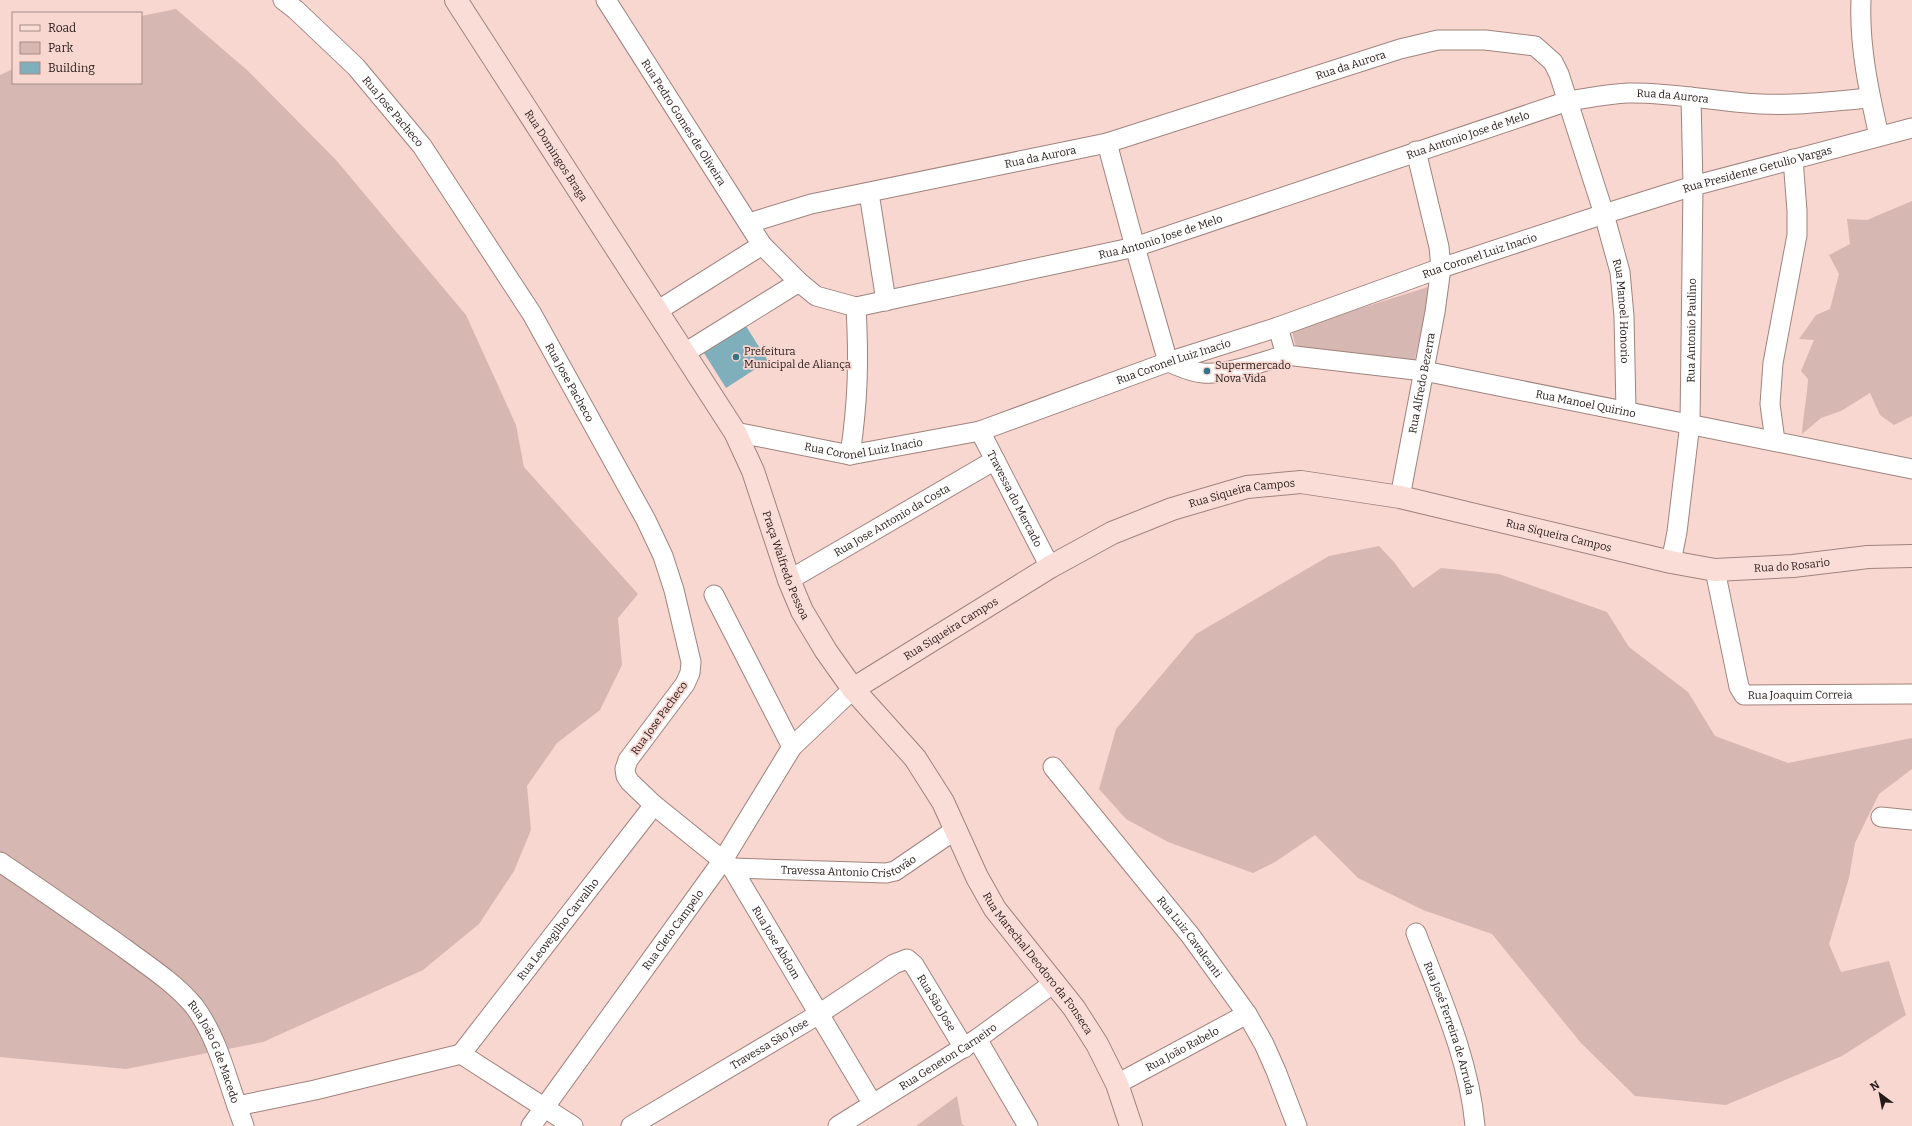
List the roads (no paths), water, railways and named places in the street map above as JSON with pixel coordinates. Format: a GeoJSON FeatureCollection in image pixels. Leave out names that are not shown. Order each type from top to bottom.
{"type":"FeatureCollection","features":[{"type":"Feature","properties":{"kind":"main road","name":"Rua Domingos Braga"},"geometry":{"type":"LineString","coordinates":[[456,0],[657,311]]}},
{"type":"Feature","properties":{"kind":"main road","name":"Praça Walfredo Pessoa"},"geometry":{"type":"LineString","coordinates":[[657,311],[734,432],[753,471],[789,580],[802,611],[826,651],[853,689],[915,758],[943,802]]}},
{"type":"Feature","properties":{"kind":"main road","name":"Rua Siqueira Campos"},"geometry":{"type":"LineString","coordinates":[[853,689],[1050,567],[1112,533],[1172,509],[1247,487],[1301,482],[1400,497],[1671,562]]}},
{"type":"Feature","properties":{"kind":"main road","name":"Rua do Rosario"},"geometry":{"type":"LineString","coordinates":[[1671,562],[1715,570],[1793,566],[1868,557],[1912,556]]}},
{"type":"Feature","properties":{"kind":"main road","name":"Rua Marechal Deodoro da Fonseca"},"geometry":{"type":"LineString","coordinates":[[943,802],[977,877],[995,909],[1055,982],[1097,1044],[1117,1084],[1131,1126]]}},
{"type":"Feature","properties":{"kind":"street","name":"Rua Jose Pacheco"},"geometry":{"type":"LineString","coordinates":[[283,0],[296,10],[356,67],[422,146],[532,314],[653,534],[663,556],[674,590],[691,662],[690,673],[684,684],[628,760],[625,769],[626,776],[630,782],[654,805]]}},
{"type":"Feature","properties":{"kind":"street","name":"Rua Pedro Gomes de Oliveira"},"geometry":{"type":"LineString","coordinates":[[606,0],[762,245]]}},
{"type":"Feature","properties":{"kind":"street"},"geometry":{"type":"LineString","coordinates":[[1861,0],[1862,44],[1870,98],[1879,136]]}},
{"type":"Feature","properties":{"kind":"street","name":"Rua da Aurora"},"geometry":{"type":"LineString","coordinates":[[749,223],[811,204],[1107,144],[1400,49],[1438,40],[1484,40],[1535,46],[1553,62],[1568,101],[1629,93],[1691,97],[1730,102],[1788,105],[1870,98]]}},
{"type":"Feature","properties":{"kind":"street","name":"Rua Antonio Paulino"},"geometry":{"type":"LineString","coordinates":[[1671,562],[1677,532],[1690,423],[1693,186],[1691,97]]}},
{"type":"Feature","properties":{"kind":"street","name":"Rua Antonio Jose de Melo"},"geometry":{"type":"LineString","coordinates":[[762,245],[799,282],[816,296],[856,307],[1134,247],[1568,101]]}},
{"type":"Feature","properties":{"kind":"street","name":"Rua Manoel Honorio"},"geometry":{"type":"LineString","coordinates":[[1568,101],[1604,214],[1620,272],[1624,316],[1626,410]]}},
{"type":"Feature","properties":{"kind":"street","name":"Rua Presidente Getulio Vargas"},"geometry":{"type":"LineString","coordinates":[[1604,214],[1693,186],[1912,128]]}},
{"type":"Feature","properties":{"kind":"street"},"geometry":{"type":"LineString","coordinates":[[1107,144],[1134,247],[1168,362],[1202,373],[1221,373],[1286,355],[1278,327]]}},
{"type":"Feature","properties":{"kind":"street","name":"Rua Alfredo Bezerra"},"geometry":{"type":"LineString","coordinates":[[1400,497],[1424,371],[1441,268],[1438,247],[1416,151]]}},
{"type":"Feature","properties":{"kind":"street"},"geometry":{"type":"LineString","coordinates":[[1775,441],[1770,404],[1773,363],[1797,235],[1797,211],[1793,159]]}},
{"type":"Feature","properties":{"kind":"street"},"geometry":{"type":"LineString","coordinates":[[869,193],[886,301]]}},
{"type":"Feature","properties":{"kind":"street","name":"Rua Coronel Luiz Inacio"},"geometry":{"type":"LineString","coordinates":[[734,432],[850,455],[980,431],[1168,362],[1278,327],[1441,268],[1604,214]]}},
{"type":"Feature","properties":{"kind":"street"},"geometry":{"type":"LineString","coordinates":[[657,311],[762,245]]}},
{"type":"Feature","properties":{"kind":"street"},"geometry":{"type":"LineString","coordinates":[[683,354],[799,282]]}},
{"type":"Feature","properties":{"kind":"street"},"geometry":{"type":"LineString","coordinates":[[850,455],[858,388],[859,353],[856,307]]}},
{"type":"Feature","properties":{"kind":"street","name":"Rua Manoel Quirino"},"geometry":{"type":"LineString","coordinates":[[1286,355],[1424,371],[1626,410],[1912,469]]}},
{"type":"Feature","properties":{"kind":"street","name":"Travessa do Mercado"},"geometry":{"type":"LineString","coordinates":[[980,431],[1050,567]]}},
{"type":"Feature","properties":{"kind":"street","name":"Rua Jose Antonio da Costa"},"geometry":{"type":"LineString","coordinates":[[789,580],[995,460]]}},
{"type":"Feature","properties":{"kind":"street","name":"Rua Joaquim Correia"},"geometry":{"type":"LineString","coordinates":[[1715,570],[1739,687],[1744,695],[1912,694]]}},
{"type":"Feature","properties":{"kind":"street"},"geometry":{"type":"LineString","coordinates":[[714,595],[792,747]]}},
{"type":"Feature","properties":{"kind":"street","name":"Rua Cleto Campelo"},"geometry":{"type":"LineString","coordinates":[[531,1126],[727,864],[792,747],[853,689]]}},
{"type":"Feature","properties":{"kind":"street","name":"Rua Luiz Cavalcanti"},"geometry":{"type":"LineString","coordinates":[[1053,767],[1190,935],[1247,1014],[1270,1057],[1297,1126]]}},
{"type":"Feature","properties":{"kind":"street","name":"Rua Jose Abdom"},"geometry":{"type":"LineString","coordinates":[[654,805],[727,864],[872,1103]]}},
{"type":"Feature","properties":{"kind":"street","name":"Rua Leovegilho Carvalho"},"geometry":{"type":"LineString","coordinates":[[461,1054],[654,805]]}},
{"type":"Feature","properties":{"kind":"street"},"geometry":{"type":"LineString","coordinates":[[1881,817],[1912,820]]}},
{"type":"Feature","properties":{"kind":"street","name":"Travessa Antonio Cristovão"},"geometry":{"type":"LineString","coordinates":[[727,864],[886,874],[895,871],[956,830]]}},
{"type":"Feature","properties":{"kind":"street","name":"Rua João G de Macedo"},"geometry":{"type":"LineString","coordinates":[[0,862],[136,957],[174,986],[189,1001],[212,1035],[237,1106],[315,1090],[461,1054]]}},
{"type":"Feature","properties":{"kind":"street","name":"Rua José Ferreira de Arruda"},"geometry":{"type":"LineString","coordinates":[[1416,932],[1460,1048],[1468,1076],[1475,1126]]}},
{"type":"Feature","properties":{"kind":"street","name":"Travessa São Jose"},"geometry":{"type":"LineString","coordinates":[[631,1126],[819,1014],[894,964],[907,959]]}},
{"type":"Feature","properties":{"kind":"street","name":"Rua São Jose"},"geometry":{"type":"LineString","coordinates":[[907,959],[914,965],[1028,1126]]}},
{"type":"Feature","properties":{"kind":"street","name":"Rua Geneton Carneiro"},"geometry":{"type":"LineString","coordinates":[[838,1126],[872,1103],[971,1044],[1055,982]]}},
{"type":"Feature","properties":{"kind":"street","name":"Rua João Rabelo"},"geometry":{"type":"LineString","coordinates":[[1117,1084],[1247,1014]]}},
{"type":"Feature","properties":{"kind":"street"},"geometry":{"type":"LineString","coordinates":[[461,1054],[573,1126]]}},
{"type":"Feature","properties":{"kind":"street"},"geometry":{"type":"LineString","coordinates":[[237,1106],[244,1126]]}},
{"type":"Feature","properties":{"kind":"place","name":"Prefeitura Municipal de Aliança"},"geometry":{"type":"Point","coordinates":[736,357]}},
{"type":"Feature","properties":{"kind":"place","name":"Supermercado Nova Vida"},"geometry":{"type":"Point","coordinates":[1207,371]}}]}
